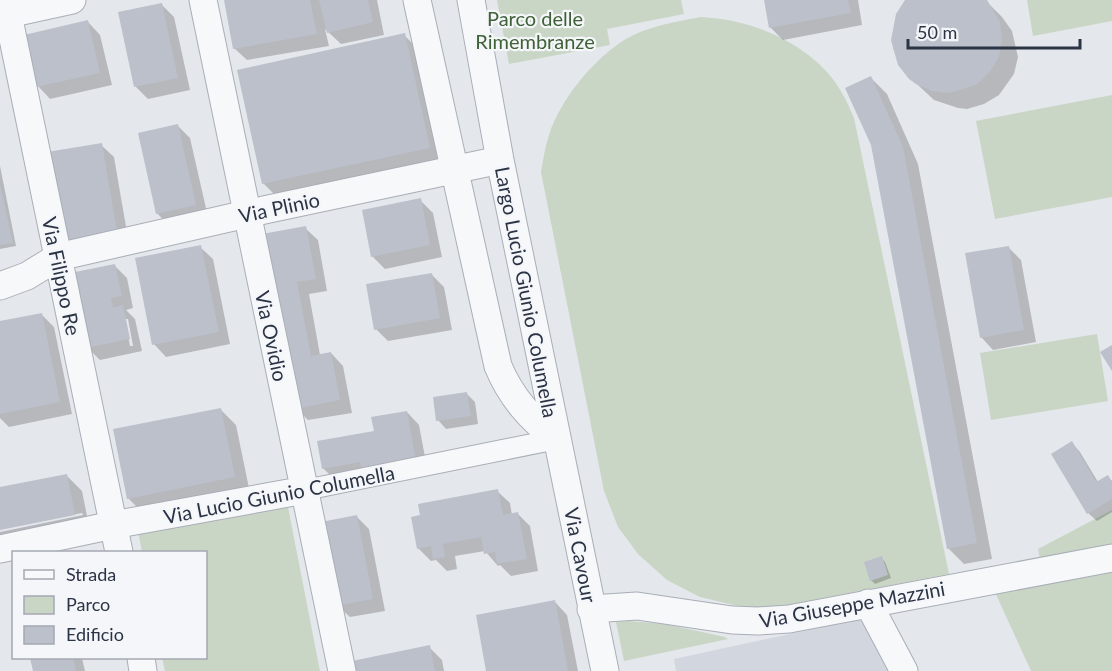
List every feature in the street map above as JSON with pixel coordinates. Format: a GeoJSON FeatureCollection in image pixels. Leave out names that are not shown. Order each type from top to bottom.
{"type":"FeatureCollection","features":[{"type":"Feature","properties":{"kind":"street"},"geometry":{"type":"LineString","coordinates":[[6,7],[72,0]]}},
{"type":"Feature","properties":{"kind":"street","name":"Via Ovidio"},"geometry":{"type":"LineString","coordinates":[[203,0],[342,671]]}},
{"type":"Feature","properties":{"kind":"street","name":"Largo Lucio Giunio Columella"},"geometry":{"type":"LineString","coordinates":[[417,0],[498,366],[518,403],[537,423],[557,439]]}},
{"type":"Feature","properties":{"kind":"street","name":"Largo Lucio Giunio Columella"},"geometry":{"type":"LineString","coordinates":[[471,0],[557,439]]}},
{"type":"Feature","properties":{"kind":"street","name":"Via Filippo Re"},"geometry":{"type":"LineString","coordinates":[[6,7],[119,551]]}},
{"type":"Feature","properties":{"kind":"street","name":"Via Plinio"},"geometry":{"type":"LineString","coordinates":[[0,286],[27,276],[58,257],[501,160]]}},
{"type":"Feature","properties":{"kind":"street","name":"Via Lucio Giunio Columella"},"geometry":{"type":"LineString","coordinates":[[0,549],[557,439]]}},
{"type":"Feature","properties":{"kind":"street","name":"Via Cavour"},"geometry":{"type":"LineString","coordinates":[[557,439],[605,671]]}},
{"type":"Feature","properties":{"kind":"street","name":"Via Giuseppe Mazzini"},"geometry":{"type":"LineString","coordinates":[[591,609],[614,606],[648,607],[732,620],[789,619],[1112,558]]}},
{"type":"Feature","properties":{"kind":"street"},"geometry":{"type":"LineString","coordinates":[[868,603],[904,671]]}},
{"type":"Feature","properties":{"kind":"shaded area"},"geometry":{"type":"Polygon","coordinates":[[[864,618],[892,671],[676,671],[674,659],[864,618]]]}},
{"type":"Feature","properties":{"kind":"green space","name":"Parco delle Rimembranze"},"geometry":{"type":"Polygon","coordinates":[[[497,0],[681,0],[684,14],[607,29],[610,45],[509,64],[497,0]]]}},
{"type":"Feature","properties":{"kind":"green space"},"geometry":{"type":"Polygon","coordinates":[[[1027,0],[1112,0],[1112,21],[1033,36],[1027,0]]]}},
{"type":"Feature","properties":{"kind":"green space"},"geometry":{"type":"Polygon","coordinates":[[[701,17],[752,26],[797,47],[823,68],[833,80],[844,96],[854,118],[949,574],[771,608],[738,606],[700,597],[667,580],[638,554],[618,527],[604,491],[541,172],[545,149],[554,122],[570,94],[590,68],[614,47],[643,31],[701,17]]]}},
{"type":"Feature","properties":{"kind":"green space"},"geometry":{"type":"Polygon","coordinates":[[[1112,95],[1112,197],[995,219],[976,121],[1112,95]]]}},
{"type":"Feature","properties":{"kind":"green space"},"geometry":{"type":"Polygon","coordinates":[[[1097,334],[1108,401],[991,420],[980,353],[1097,334]]]}},
{"type":"Feature","properties":{"kind":"green space"},"geometry":{"type":"Polygon","coordinates":[[[287,502],[320,671],[165,671],[162,659],[207,659],[207,551],[142,551],[138,531],[287,502]]]}},
{"type":"Feature","properties":{"kind":"green space"},"geometry":{"type":"Polygon","coordinates":[[[1112,510],[1112,545],[1040,559],[1038,549],[1112,510]]]}},
{"type":"Feature","properties":{"kind":"green space"},"geometry":{"type":"Polygon","coordinates":[[[1112,567],[1112,671],[1031,671],[994,590],[1112,567]]]}},
{"type":"Feature","properties":{"kind":"green space"},"geometry":{"type":"Polygon","coordinates":[[[616,622],[665,624],[728,639],[624,661],[616,622]]]}},
{"type":"Feature","properties":{"kind":"building"},"geometry":{"type":"Polygon","coordinates":[[[224,0],[310,0],[317,34],[233,49],[224,0]]]}},
{"type":"Feature","properties":{"kind":"building"},"geometry":{"type":"Polygon","coordinates":[[[319,0],[368,0],[373,22],[327,33],[319,0]]]}},
{"type":"Feature","properties":{"kind":"building"},"geometry":{"type":"Polygon","coordinates":[[[764,0],[848,0],[851,13],[769,28],[764,0]]]}},
{"type":"Feature","properties":{"kind":"building"},"geometry":{"type":"Polygon","coordinates":[[[905,0],[987,0],[1000,22],[1002,40],[999,57],[989,73],[976,85],[950,93],[932,91],[909,79],[898,65],[891,40],[896,14],[905,0]]]}},
{"type":"Feature","properties":{"kind":"building"},"geometry":{"type":"Polygon","coordinates":[[[162,3],[178,78],[134,87],[118,12],[162,3]]]}},
{"type":"Feature","properties":{"kind":"building"},"geometry":{"type":"Polygon","coordinates":[[[88,20],[100,73],[36,87],[24,35],[88,20]]]}},
{"type":"Feature","properties":{"kind":"building"},"geometry":{"type":"Polygon","coordinates":[[[405,33],[430,148],[262,184],[237,70],[405,33]]]}},
{"type":"Feature","properties":{"kind":"building"},"geometry":{"type":"Polygon","coordinates":[[[871,76],[903,147],[977,543],[947,549],[871,145],[845,88],[871,76]]]}},
{"type":"Feature","properties":{"kind":"building"},"geometry":{"type":"Polygon","coordinates":[[[178,124],[196,205],[156,214],[138,133],[178,124]]]}},
{"type":"Feature","properties":{"kind":"building"},"geometry":{"type":"Polygon","coordinates":[[[102,143],[117,232],[63,242],[47,152],[102,143]]]}},
{"type":"Feature","properties":{"kind":"building"},"geometry":{"type":"Polygon","coordinates":[[[0,184],[13,243],[0,245],[0,184]]]}},
{"type":"Feature","properties":{"kind":"building"},"geometry":{"type":"Polygon","coordinates":[[[421,198],[430,245],[371,257],[362,210],[421,198]]]}},
{"type":"Feature","properties":{"kind":"building"},"geometry":{"type":"Polygon","coordinates":[[[306,226],[316,279],[297,282],[311,356],[331,352],[340,400],[295,409],[262,234],[306,226]]]}},
{"type":"Feature","properties":{"kind":"building"},"geometry":{"type":"Polygon","coordinates":[[[201,245],[219,332],[152,345],[135,258],[201,245]]]}},
{"type":"Feature","properties":{"kind":"building"},"geometry":{"type":"Polygon","coordinates":[[[1009,246],[1024,330],[980,338],[965,253],[1009,246]]]}},
{"type":"Feature","properties":{"kind":"building"},"geometry":{"type":"Polygon","coordinates":[[[115,264],[122,296],[111,298],[113,308],[123,305],[130,339],[86,348],[70,273],[115,264]]]}},
{"type":"Feature","properties":{"kind":"building"},"geometry":{"type":"Polygon","coordinates":[[[432,273],[440,318],[374,330],[366,284],[432,273]]]}},
{"type":"Feature","properties":{"kind":"building"},"geometry":{"type":"Polygon","coordinates":[[[42,313],[60,402],[0,414],[0,321],[42,313]]]}},
{"type":"Feature","properties":{"kind":"building"},"geometry":{"type":"Polygon","coordinates":[[[1112,345],[1112,371],[1100,352],[1112,345]]]}},
{"type":"Feature","properties":{"kind":"building"},"geometry":{"type":"Polygon","coordinates":[[[467,392],[471,416],[436,421],[433,397],[467,392]]]}},
{"type":"Feature","properties":{"kind":"building"},"geometry":{"type":"Polygon","coordinates":[[[221,408],[235,477],[127,499],[113,429],[221,408]]]}},
{"type":"Feature","properties":{"kind":"building"},"geometry":{"type":"Polygon","coordinates":[[[407,411],[416,461],[362,471],[360,462],[322,469],[317,441],[374,431],[371,417],[407,411]]]}},
{"type":"Feature","properties":{"kind":"building"},"geometry":{"type":"Polygon","coordinates":[[[1072,441],[1096,482],[1108,475],[1112,482],[1112,499],[1087,514],[1051,454],[1072,441]]]}},
{"type":"Feature","properties":{"kind":"building"},"geometry":{"type":"Polygon","coordinates":[[[67,474],[75,515],[0,530],[0,487],[67,474]]]}},
{"type":"Feature","properties":{"kind":"building"},"geometry":{"type":"Polygon","coordinates":[[[498,489],[503,515],[518,512],[527,559],[497,564],[495,552],[484,554],[481,537],[443,544],[445,557],[433,559],[431,546],[417,549],[411,517],[420,515],[418,504],[498,489]]]}},
{"type":"Feature","properties":{"kind":"building"},"geometry":{"type":"Polygon","coordinates":[[[357,515],[373,599],[336,606],[321,522],[357,515]]]}},
{"type":"Feature","properties":{"kind":"building"},"geometry":{"type":"Polygon","coordinates":[[[882,556],[888,575],[870,581],[864,562],[882,556]]]}},
{"type":"Feature","properties":{"kind":"building"},"geometry":{"type":"Polygon","coordinates":[[[555,600],[568,671],[486,671],[476,615],[555,600]]]}},
{"type":"Feature","properties":{"kind":"building"},"geometry":{"type":"Polygon","coordinates":[[[430,645],[435,671],[354,671],[352,661],[430,645]]]}},
{"type":"Feature","properties":{"kind":"building"},"geometry":{"type":"Polygon","coordinates":[[[30,659],[73,659],[76,671],[33,671],[30,659]]]}}]}
